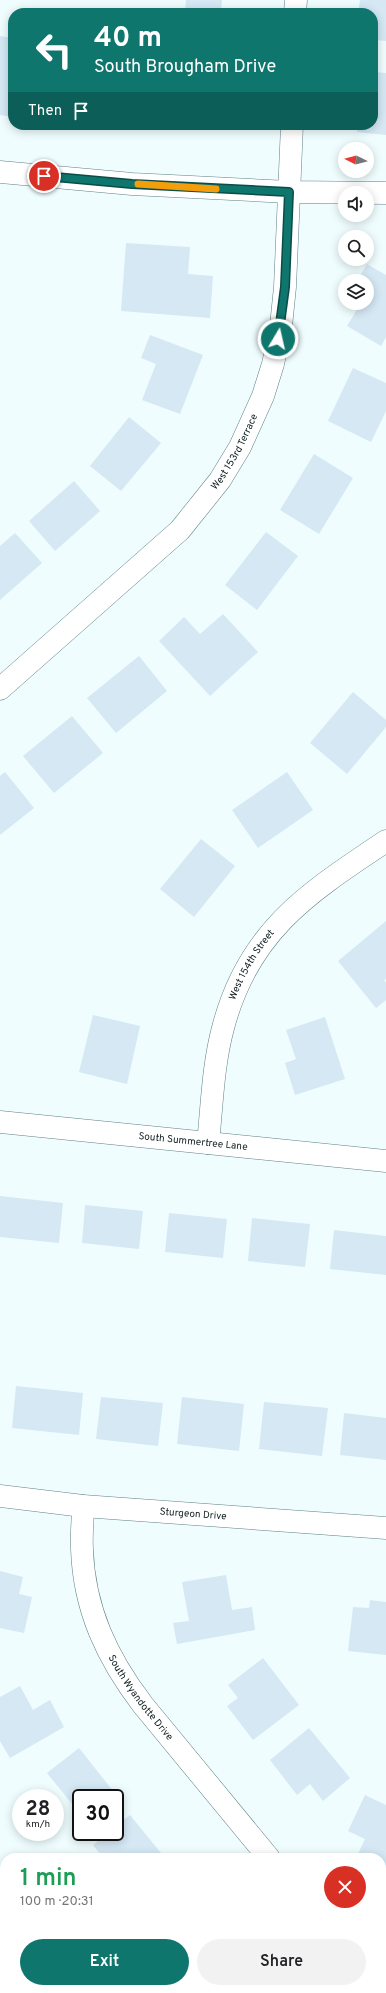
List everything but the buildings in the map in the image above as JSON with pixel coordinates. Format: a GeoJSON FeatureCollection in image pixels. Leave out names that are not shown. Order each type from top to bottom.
{"type":"FeatureCollection","features":[{"type":"Feature","properties":{"kind":"street","name":"West 153rd Terrace"},"geometry":{"type":"LineString","coordinates":[[0,689],[180,530],[220,480],[240,447],[263,396],[275,357],[285,287],[292,130]]}},
{"type":"Feature","properties":{"kind":"street"},"geometry":{"type":"LineString","coordinates":[[0,172],[132,184],[289,192],[386,193]]}},
{"type":"Feature","properties":{"kind":"street","name":"West 154th Street"},"geometry":{"type":"LineString","coordinates":[[208,1143],[216,1063],[222,1028],[239,981],[265,938],[296,905],[322,884],[386,840]]}},
{"type":"Feature","properties":{"kind":"street","name":"South Summertree Lane"},"geometry":{"type":"LineString","coordinates":[[0,1122],[386,1161]]}},
{"type":"Feature","properties":{"kind":"street","name":"Sturgeon Drive"},"geometry":{"type":"LineString","coordinates":[[0,1496],[83,1506],[386,1528]]}},
{"type":"Feature","properties":{"kind":"street","name":"South Wyandotte Drive"},"geometry":{"type":"LineString","coordinates":[[83,1506],[82,1549],[87,1592],[92,1613],[108,1653],[123,1680],[142,1705],[264,1853]]}},
{"type":"Feature","properties":{"kind":"slow traffic"},"geometry":{"type":"LineString","coordinates":[[138,184],[216,189]]}},
{"type":"Feature","properties":{"kind":"route"},"geometry":{"type":"LineString","coordinates":[[44,176],[132,184],[289,192],[285,287],[278,339]]}}]}
